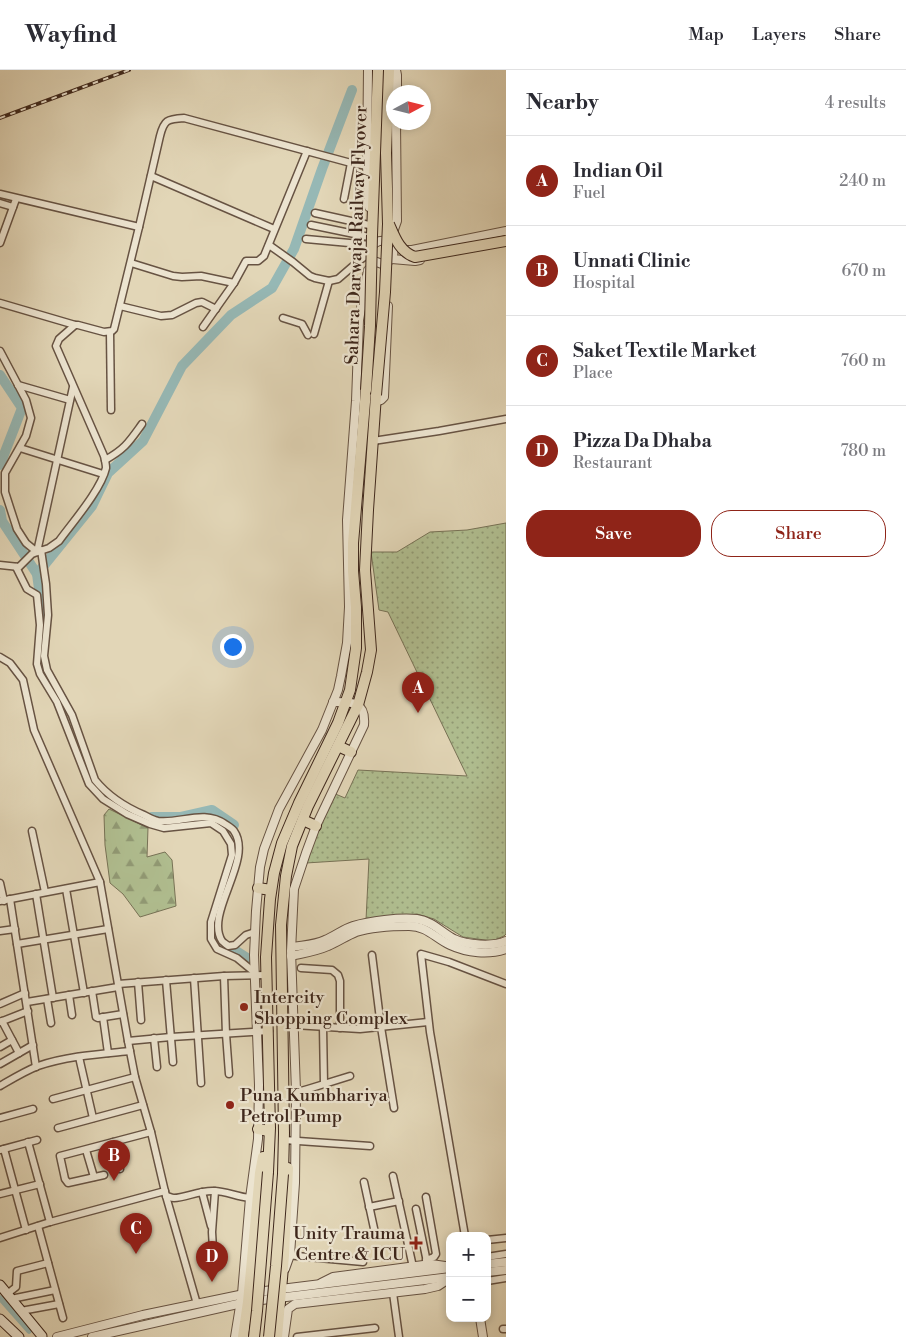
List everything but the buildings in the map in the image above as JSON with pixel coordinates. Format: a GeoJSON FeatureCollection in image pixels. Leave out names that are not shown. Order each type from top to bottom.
{"type":"FeatureCollection","features":[{"type":"Feature","properties":{"kind":"highway","name":"Sahara Darwaja Railway Flyover"},"geometry":{"type":"LineString","coordinates":[[368,400],[366,390],[370,326],[378,70]]}},
{"type":"Feature","properties":{"kind":"highway","name":"Sahara Darwaja Railway Flyover"},"geometry":{"type":"LineString","coordinates":[[368,400],[385,292],[388,224],[386,153],[389,70]]}},
{"type":"Feature","properties":{"kind":"highway"},"geometry":{"type":"LineString","coordinates":[[388,224],[395,247],[415,257],[506,241]]}},
{"type":"Feature","properties":{"kind":"highway"},"geometry":{"type":"LineString","coordinates":[[269,1337],[283,1169],[282,995],[288,959],[281,925],[289,896],[286,876],[292,846],[302,820],[358,705],[371,650],[365,570],[373,441],[368,400]]}},
{"type":"Feature","properties":{"kind":"highway"},"geometry":{"type":"LineString","coordinates":[[254,1337],[268,1172],[269,1031],[266,957],[271,890],[282,843],[299,803],[338,723],[350,690],[356,648],[353,543],[368,400]]}},
{"type":"Feature","properties":{"kind":"highway"},"geometry":{"type":"LineString","coordinates":[[338,746],[351,752]]}},
{"type":"Feature","properties":{"kind":"highway"},"geometry":{"type":"LineString","coordinates":[[302,820],[316,826]]}},
{"type":"Feature","properties":{"kind":"highway"},"geometry":{"type":"LineString","coordinates":[[258,888],[271,890]]}},
{"type":"Feature","properties":{"kind":"highway"},"geometry":{"type":"LineString","coordinates":[[282,995],[294,995]]}},
{"type":"Feature","properties":{"kind":"highway"},"geometry":{"type":"LineString","coordinates":[[258,1062],[269,1062]]}},
{"type":"Feature","properties":{"kind":"highway"},"geometry":{"type":"LineString","coordinates":[[258,1129],[269,1129]]}},
{"type":"Feature","properties":{"kind":"highway"},"geometry":{"type":"LineString","coordinates":[[243,1337],[244,1298],[260,1173],[269,1129]]}},
{"type":"Feature","properties":{"kind":"highway"},"geometry":{"type":"LineString","coordinates":[[280,1335],[281,1293],[287,1255],[288,1165],[283,1169]]}},
{"type":"Feature","properties":{"kind":"main road"},"geometry":{"type":"LineString","coordinates":[[0,1285],[40,1337]]}},
{"type":"Feature","properties":{"kind":"main road"},"geometry":{"type":"LineString","coordinates":[[1,1320],[19,1337]]}},
{"type":"Feature","properties":{"kind":"street"},"geometry":{"type":"LineString","coordinates":[[235,1337],[244,1298],[250,1198],[258,1129],[259,1085],[254,955],[260,867],[264,848],[279,809],[322,730],[333,702],[341,676],[347,642],[349,607],[347,520],[368,400],[360,320],[371,248],[367,166],[368,70]]}},
{"type":"Feature","properties":{"kind":"street"},"geometry":{"type":"LineString","coordinates":[[396,70],[398,75],[397,85]]}},
{"type":"Feature","properties":{"kind":"street"},"geometry":{"type":"LineString","coordinates":[[0,303],[75,326],[78,325],[104,332],[110,332],[114,329],[163,125],[166,121],[173,118],[184,118],[367,166]]}},
{"type":"Feature","properties":{"kind":"street"},"geometry":{"type":"LineString","coordinates":[[311,225],[371,248],[379,264],[386,264],[390,260],[395,247],[397,221],[396,130]]}},
{"type":"Feature","properties":{"kind":"street"},"geometry":{"type":"LineString","coordinates":[[203,327],[234,283],[246,261],[258,261],[261,259],[269,245],[307,151]]}},
{"type":"Feature","properties":{"kind":"street"},"geometry":{"type":"LineString","coordinates":[[344,199],[351,163]]}},
{"type":"Feature","properties":{"kind":"street"},"geometry":{"type":"LineString","coordinates":[[151,176],[274,229]]}},
{"type":"Feature","properties":{"kind":"street"},"geometry":{"type":"LineString","coordinates":[[0,194],[140,227]]}},
{"type":"Feature","properties":{"kind":"street"},"geometry":{"type":"LineString","coordinates":[[0,243],[16,199]]}},
{"type":"Feature","properties":{"kind":"street"},"geometry":{"type":"LineString","coordinates":[[0,203],[13,207]]}},
{"type":"Feature","properties":{"kind":"street"},"geometry":{"type":"LineString","coordinates":[[315,213],[369,225]]}},
{"type":"Feature","properties":{"kind":"street"},"geometry":{"type":"LineString","coordinates":[[269,245],[315,278],[329,281],[338,279],[360,260],[377,241],[385,241],[395,247],[412,250],[506,231]]}},
{"type":"Feature","properties":{"kind":"street"},"geometry":{"type":"LineString","coordinates":[[306,239],[371,248]]}},
{"type":"Feature","properties":{"kind":"street"},"geometry":{"type":"LineString","coordinates":[[390,260],[415,261],[506,246]]}},
{"type":"Feature","properties":{"kind":"street"},"geometry":{"type":"LineString","coordinates":[[368,400],[381,400],[384,397],[390,260]]}},
{"type":"Feature","properties":{"kind":"street"},"geometry":{"type":"LineString","coordinates":[[130,263],[173,276],[201,276],[234,283]]}},
{"type":"Feature","properties":{"kind":"street"},"geometry":{"type":"LineString","coordinates":[[282,318],[302,324],[312,334],[329,281]]}},
{"type":"Feature","properties":{"kind":"street"},"geometry":{"type":"LineString","coordinates":[[120,306],[161,316],[172,315],[202,302],[216,309]]}},
{"type":"Feature","properties":{"kind":"street"},"geometry":{"type":"LineString","coordinates":[[0,565],[18,567],[38,552],[49,548],[59,541],[88,502],[106,468],[105,460],[56,346],[60,339],[75,326]]}},
{"type":"Feature","properties":{"kind":"street"},"geometry":{"type":"LineString","coordinates":[[110,332],[111,410]]}},
{"type":"Feature","properties":{"kind":"street"},"geometry":{"type":"LineString","coordinates":[[0,351],[26,400],[31,418],[26,436],[5,473],[5,492],[18,529],[26,543],[38,552]]}},
{"type":"Feature","properties":{"kind":"street"},"geometry":{"type":"LineString","coordinates":[[18,385],[70,400]]}},
{"type":"Feature","properties":{"kind":"street"},"geometry":{"type":"LineString","coordinates":[[73,387],[38,552],[46,584],[48,615],[44,656],[47,670],[72,715],[95,780],[117,801],[133,811],[157,821],[207,817],[221,821],[234,830],[239,855],[220,914],[218,928],[222,940],[228,946],[235,945],[246,935],[255,932]]}},
{"type":"Feature","properties":{"kind":"street"},"geometry":{"type":"LineString","coordinates":[[373,441],[506,419]]}},
{"type":"Feature","properties":{"kind":"street"},"geometry":{"type":"LineString","coordinates":[[105,460],[120,452],[129,443],[142,424]]}},
{"type":"Feature","properties":{"kind":"street"},"geometry":{"type":"LineString","coordinates":[[20,448],[103,474]]}},
{"type":"Feature","properties":{"kind":"street"},"geometry":{"type":"LineString","coordinates":[[18,567],[28,589],[37,596],[40,626],[38,669],[57,702],[89,784],[103,799],[127,814],[150,824],[164,828],[211,823],[223,831],[231,844],[232,855],[211,922],[211,939],[217,949],[237,958],[254,974]]}},
{"type":"Feature","properties":{"kind":"street"},"geometry":{"type":"LineString","coordinates":[[0,657],[10,664],[23,680],[34,730],[100,882],[135,1077],[151,1132],[165,1193],[197,1304]]}},
{"type":"Feature","properties":{"kind":"street"},"geometry":{"type":"LineString","coordinates":[[333,702],[346,702],[358,705],[364,711],[365,716],[364,725],[316,826],[294,889],[289,896],[292,947],[288,959],[294,995],[296,1091],[295,1183],[287,1255],[363,1262]]}},
{"type":"Feature","properties":{"kind":"street"},"geometry":{"type":"LineString","coordinates":[[32,831],[45,892]]}},
{"type":"Feature","properties":{"kind":"street"},"geometry":{"type":"LineString","coordinates":[[5,900],[100,882]]}},
{"type":"Feature","properties":{"kind":"street"},"geometry":{"type":"LineString","coordinates":[[0,883],[15,929],[36,1067]]}},
{"type":"Feature","properties":{"kind":"street"},"geometry":{"type":"LineString","coordinates":[[66,889],[84,993]]}},
{"type":"Feature","properties":{"kind":"street"},"geometry":{"type":"LineString","coordinates":[[36,894],[44,940],[51,1023]]}},
{"type":"Feature","properties":{"kind":"street"},"geometry":{"type":"LineString","coordinates":[[292,947],[324,941],[352,926],[398,919],[416,919],[428,922],[456,940],[467,943],[495,945],[506,941]]}},
{"type":"Feature","properties":{"kind":"street"},"geometry":{"type":"LineString","coordinates":[[254,955],[288,959],[326,947],[363,930],[409,926],[428,930],[450,946],[488,953],[506,949]]}},
{"type":"Feature","properties":{"kind":"street"},"geometry":{"type":"LineString","coordinates":[[0,931],[15,929]]}},
{"type":"Feature","properties":{"kind":"street"},"geometry":{"type":"LineString","coordinates":[[17,944],[108,929]]}},
{"type":"Feature","properties":{"kind":"street"},"geometry":{"type":"LineString","coordinates":[[464,1232],[428,1022],[421,954],[449,962],[506,984]]}},
{"type":"Feature","properties":{"kind":"street"},"geometry":{"type":"LineString","coordinates":[[372,955],[394,1108]]}},
{"type":"Feature","properties":{"kind":"street"},"geometry":{"type":"LineString","coordinates":[[301,968],[332,970],[338,975],[340,981],[340,1028]]}},
{"type":"Feature","properties":{"kind":"street"},"geometry":{"type":"LineString","coordinates":[[27,1002],[92,992],[138,982],[254,974],[266,975]]}},
{"type":"Feature","properties":{"kind":"street"},"geometry":{"type":"LineString","coordinates":[[224,976],[229,1074]]}},
{"type":"Feature","properties":{"kind":"street"},"geometry":{"type":"LineString","coordinates":[[194,978],[201,1083]]}},
{"type":"Feature","properties":{"kind":"street"},"geometry":{"type":"LineString","coordinates":[[166,980],[173,1062]]}},
{"type":"Feature","properties":{"kind":"street"},"geometry":{"type":"LineString","coordinates":[[138,982],[141,1020]]}},
{"type":"Feature","properties":{"kind":"street"},"geometry":{"type":"LineString","coordinates":[[92,992],[96,1017],[123,1014]]}},
{"type":"Feature","properties":{"kind":"street"},"geometry":{"type":"LineString","coordinates":[[0,1004],[25,993]]}},
{"type":"Feature","properties":{"kind":"street"},"geometry":{"type":"LineString","coordinates":[[69,995],[72,1015]]}},
{"type":"Feature","properties":{"kind":"street"},"geometry":{"type":"LineString","coordinates":[[19,1053],[1,1021],[28,1011]]}},
{"type":"Feature","properties":{"kind":"street"},"geometry":{"type":"LineString","coordinates":[[103,1017],[108,1053]]}},
{"type":"Feature","properties":{"kind":"street"},"geometry":{"type":"LineString","coordinates":[[294,1025],[360,1030],[428,1022]]}},
{"type":"Feature","properties":{"kind":"street"},"geometry":{"type":"LineString","coordinates":[[322,1027],[324,1084]]}},
{"type":"Feature","properties":{"kind":"street"},"geometry":{"type":"LineString","coordinates":[[128,1041],[269,1031]]}},
{"type":"Feature","properties":{"kind":"street"},"geometry":{"type":"LineString","coordinates":[[154,1038],[157,1068]]}},
{"type":"Feature","properties":{"kind":"street"},"geometry":{"type":"LineString","coordinates":[[0,1047],[12,1040]]}},
{"type":"Feature","properties":{"kind":"street"},"geometry":{"type":"LineString","coordinates":[[1,1061],[33,1045]]}},
{"type":"Feature","properties":{"kind":"street"},"geometry":{"type":"LineString","coordinates":[[0,1086],[36,1067],[79,1057],[130,1051]]}},
{"type":"Feature","properties":{"kind":"street"},"geometry":{"type":"LineString","coordinates":[[79,1057],[93,1118]]}},
{"type":"Feature","properties":{"kind":"street"},"geometry":{"type":"LineString","coordinates":[[283,1091],[308,1089],[350,1076]]}},
{"type":"Feature","properties":{"kind":"street"},"geometry":{"type":"LineString","coordinates":[[53,1099],[135,1077]]}},
{"type":"Feature","properties":{"kind":"street"},"geometry":{"type":"LineString","coordinates":[[58,1128],[143,1105]]}},
{"type":"Feature","properties":{"kind":"street"},"geometry":{"type":"LineString","coordinates":[[0,1118],[33,1109]]}},
{"type":"Feature","properties":{"kind":"street"},"geometry":{"type":"LineString","coordinates":[[104,1175],[68,1183],[65,1179],[60,1156],[151,1132]]}},
{"type":"Feature","properties":{"kind":"street"},"geometry":{"type":"LineString","coordinates":[[26,1230],[2,1149],[37,1140]]}},
{"type":"Feature","properties":{"kind":"street"},"geometry":{"type":"LineString","coordinates":[[284,1140],[370,1146]]}},
{"type":"Feature","properties":{"kind":"street"},"geometry":{"type":"LineString","coordinates":[[28,1142],[50,1222]]}},
{"type":"Feature","properties":{"kind":"street"},"geometry":{"type":"LineString","coordinates":[[114,1142],[120,1169]]}},
{"type":"Feature","properties":{"kind":"street"},"geometry":{"type":"LineString","coordinates":[[86,1150],[94,1177]]}},
{"type":"Feature","properties":{"kind":"street"},"geometry":{"type":"LineString","coordinates":[[393,1176],[414,1267]]}},
{"type":"Feature","properties":{"kind":"street"},"geometry":{"type":"LineString","coordinates":[[364,1182],[375,1234]]}},
{"type":"Feature","properties":{"kind":"street"},"geometry":{"type":"LineString","coordinates":[[0,1194],[40,1184]]}},
{"type":"Feature","properties":{"kind":"street"},"geometry":{"type":"LineString","coordinates":[[0,1237],[50,1222],[165,1193],[174,1198],[215,1191],[250,1198]]}},
{"type":"Feature","properties":{"kind":"street"},"geometry":{"type":"LineString","coordinates":[[213,1249],[212,1232],[215,1191]]}},
{"type":"Feature","properties":{"kind":"street"},"geometry":{"type":"LineString","coordinates":[[202,1192],[212,1232]]}},
{"type":"Feature","properties":{"kind":"street"},"geometry":{"type":"LineString","coordinates":[[315,1286],[334,1278],[414,1267],[434,1257],[436,1254],[426,1197]]}},
{"type":"Feature","properties":{"kind":"street"},"geometry":{"type":"LineString","coordinates":[[369,1207],[399,1201]]}},
{"type":"Feature","properties":{"kind":"street"},"geometry":{"type":"LineString","coordinates":[[416,1209],[427,1262]]}},
{"type":"Feature","properties":{"kind":"street"},"geometry":{"type":"LineString","coordinates":[[38,1226],[63,1318]]}},
{"type":"Feature","properties":{"kind":"street"},"geometry":{"type":"LineString","coordinates":[[491,1240],[506,1238]]}},
{"type":"Feature","properties":{"kind":"street"},"geometry":{"type":"LineString","coordinates":[[491,1256],[506,1254]]}},
{"type":"Feature","properties":{"kind":"street"},"geometry":{"type":"LineString","coordinates":[[427,1262],[446,1266]]}},
{"type":"Feature","properties":{"kind":"street"},"geometry":{"type":"LineString","coordinates":[[491,1264],[506,1262]]}},
{"type":"Feature","properties":{"kind":"street"},"geometry":{"type":"LineString","coordinates":[[9,1296],[16,1288],[17,1271],[48,1263]]}},
{"type":"Feature","properties":{"kind":"street"},"geometry":{"type":"LineString","coordinates":[[281,1293],[315,1286],[446,1268]]}},
{"type":"Feature","properties":{"kind":"street"},"geometry":{"type":"LineString","coordinates":[[491,1272],[506,1270]]}},
{"type":"Feature","properties":{"kind":"street"},"geometry":{"type":"LineString","coordinates":[[57,1337],[143,1315],[197,1304],[281,1293],[446,1277]]}},
{"type":"Feature","properties":{"kind":"street"},"geometry":{"type":"LineString","coordinates":[[491,1280],[506,1278]]}},
{"type":"Feature","properties":{"kind":"street"},"geometry":{"type":"LineString","coordinates":[[280,1335],[288,1310],[295,1304],[424,1289],[438,1286],[446,1280]]}},
{"type":"Feature","properties":{"kind":"street"},"geometry":{"type":"LineString","coordinates":[[9,1296],[55,1290]]}},
{"type":"Feature","properties":{"kind":"street"},"geometry":{"type":"LineString","coordinates":[[393,1293],[399,1337]]}},
{"type":"Feature","properties":{"kind":"street"},"geometry":{"type":"LineString","coordinates":[[92,1337],[244,1298]]}},
{"type":"Feature","properties":{"kind":"street"},"geometry":{"type":"LineString","coordinates":[[21,1311],[59,1304]]}},
{"type":"Feature","properties":{"kind":"street"},"geometry":{"type":"LineString","coordinates":[[481,1322],[483,1337]]}},
{"type":"Feature","properties":{"kind":"street"},"geometry":{"type":"LineString","coordinates":[[297,1337],[375,1328]]}},
{"type":"Feature","properties":{"kind":"green space"},"geometry":{"type":"Polygon","coordinates":[[[506,523],[506,934],[492,941],[463,937],[434,919],[417,914],[366,920],[369,859],[306,863],[333,793],[345,798],[358,770],[467,776],[388,612],[379,610],[371,552],[397,552],[430,532],[467,530],[506,523]]]}},
{"type":"Feature","properties":{"kind":"green space"},"geometry":{"type":"Polygon","coordinates":[[[109,809],[148,828],[147,857],[165,852],[172,860],[176,906],[140,917],[123,894],[110,883],[105,845],[104,815],[109,809]]]}},
{"type":"Feature","properties":{"kind":"waterway"},"geometry":{"type":"LineString","coordinates":[[37,574],[92,506],[108,473],[143,441],[182,366],[231,315],[272,288],[294,249],[352,90]]}},
{"type":"Feature","properties":{"kind":"waterway"},"geometry":{"type":"LineString","coordinates":[[0,375],[22,408],[0,465]]}},
{"type":"Feature","properties":{"kind":"waterway"},"geometry":{"type":"LineString","coordinates":[[0,510],[2,521],[37,574],[44,625],[40,658]]}},
{"type":"Feature","properties":{"kind":"waterway"},"geometry":{"type":"LineString","coordinates":[[88,777],[104,797]]}},
{"type":"Feature","properties":{"kind":"waterway"},"geometry":{"type":"LineString","coordinates":[[152,817],[181,817],[212,810],[234,825]]}},
{"type":"Feature","properties":{"kind":"waterway"},"geometry":{"type":"LineString","coordinates":[[216,917],[213,926],[218,940]]}},
{"type":"Feature","properties":{"kind":"waterway"},"geometry":{"type":"LineString","coordinates":[[233,949],[247,958]]}},
{"type":"Feature","properties":{"kind":"waterway"},"geometry":{"type":"LineString","coordinates":[[0,1298],[29,1331]]}},
{"type":"Feature","properties":{"kind":"railway"},"geometry":{"type":"LineString","coordinates":[[0,118],[129,70]]}},
{"type":"Feature","properties":{"kind":"place","name":"Indian Oil"},"geometry":{"type":"Point","coordinates":[418,713]}},
{"type":"Feature","properties":{"kind":"place","name":"Intercity Shopping Complex"},"geometry":{"type":"Point","coordinates":[244,1007]}},
{"type":"Feature","properties":{"kind":"place","name":"Puna Kumbhariya Petrol Pump"},"geometry":{"type":"Point","coordinates":[230,1105]}},
{"type":"Feature","properties":{"kind":"place","name":"Unnati Clinic"},"geometry":{"type":"Point","coordinates":[114,1181]}},
{"type":"Feature","properties":{"kind":"place","name":"Unity Trauma Centre & ICU"},"geometry":{"type":"Point","coordinates":[416,1243]}},
{"type":"Feature","properties":{"kind":"place","name":"Saket Textile Market"},"geometry":{"type":"Point","coordinates":[136,1254]}},
{"type":"Feature","properties":{"kind":"place","name":"Pizza Da Dhaba"},"geometry":{"type":"Point","coordinates":[212,1282]}}]}
